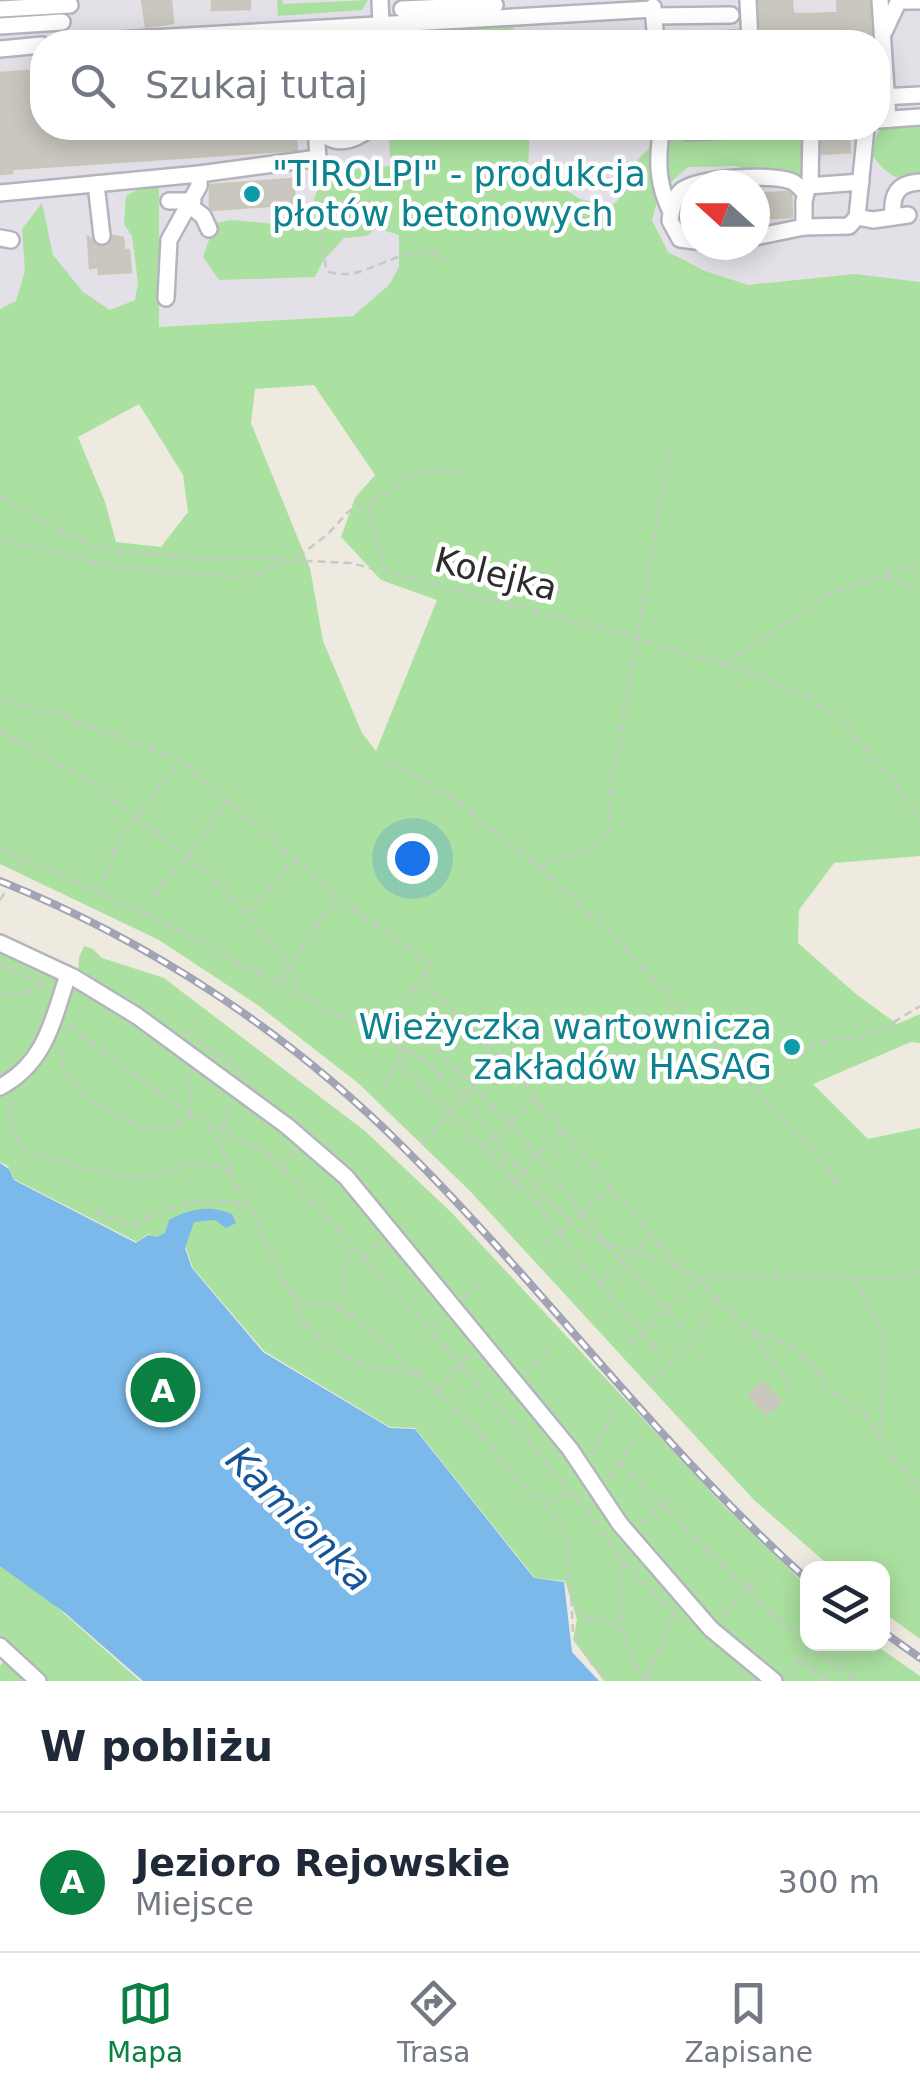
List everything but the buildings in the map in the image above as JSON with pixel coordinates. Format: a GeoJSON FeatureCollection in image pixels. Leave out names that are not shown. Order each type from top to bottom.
{"type":"FeatureCollection","features":[{"type":"Feature","properties":{"kind":"street"},"geometry":{"type":"LineString","coordinates":[[378,30],[380,0]]}},
{"type":"Feature","properties":{"kind":"street"},"geometry":{"type":"LineString","coordinates":[[515,0],[516,17]]}},
{"type":"Feature","properties":{"kind":"street"},"geometry":{"type":"LineString","coordinates":[[748,0],[749,30]]}},
{"type":"Feature","properties":{"kind":"street"},"geometry":{"type":"LineString","coordinates":[[880,0],[892,9],[920,1]]}},
{"type":"Feature","properties":{"kind":"street"},"geometry":{"type":"LineString","coordinates":[[62,22],[2,26],[2,6],[70,5]]}},
{"type":"Feature","properties":{"kind":"street"},"geometry":{"type":"LineString","coordinates":[[379,30],[402,11],[496,8],[516,17],[555,8],[630,5],[731,15]]}},
{"type":"Feature","properties":{"kind":"street"},"geometry":{"type":"LineString","coordinates":[[0,49],[30,46]]}},
{"type":"Feature","properties":{"kind":"street"},"geometry":{"type":"LineString","coordinates":[[890,97],[920,95]]}},
{"type":"Feature","properties":{"kind":"street"},"geometry":{"type":"LineString","coordinates":[[890,119],[920,117]]}},
{"type":"Feature","properties":{"kind":"street"},"geometry":{"type":"LineString","coordinates":[[0,193],[318,158],[317,140]]}},
{"type":"Feature","properties":{"kind":"street"},"geometry":{"type":"LineString","coordinates":[[804,228],[810,140]]}},
{"type":"Feature","properties":{"kind":"street"},"geometry":{"type":"LineString","coordinates":[[770,234],[849,226],[857,218],[865,140]]}},
{"type":"Feature","properties":{"kind":"street"},"geometry":{"type":"LineString","coordinates":[[660,141],[661,192],[671,212]]}},
{"type":"Feature","properties":{"kind":"street"},"geometry":{"type":"LineString","coordinates":[[19,173],[20,192]]}},
{"type":"Feature","properties":{"kind":"street"},"geometry":{"type":"LineString","coordinates":[[166,298],[169,240],[200,186],[199,174]]}},
{"type":"Feature","properties":{"kind":"street"},"geometry":{"type":"LineString","coordinates":[[680,238],[670,221],[671,212],[681,192],[706,182],[774,178],[808,189],[860,182]]}},
{"type":"Feature","properties":{"kind":"street"},"geometry":{"type":"LineString","coordinates":[[857,218],[901,216],[897,188],[920,182]]}},
{"type":"Feature","properties":{"kind":"street"},"geometry":{"type":"LineString","coordinates":[[96,184],[102,236]]}},
{"type":"Feature","properties":{"kind":"street"},"geometry":{"type":"LineString","coordinates":[[169,202],[192,203],[209,228]]}},
{"type":"Feature","properties":{"kind":"street"},"geometry":{"type":"LineString","coordinates":[[0,944],[70,976],[137,1016],[346,1177],[570,1449],[629,1535],[712,1629],[774,1681]]}},
{"type":"Feature","properties":{"kind":"street"},"geometry":{"type":"LineString","coordinates":[[5,1094],[43,1048],[70,976]]}},
{"type":"Feature","properties":{"kind":"street"},"geometry":{"type":"LineString","coordinates":[[0,1646],[38,1681]]}},
{"type":"Feature","properties":{"kind":"path"},"geometry":{"type":"LineString","coordinates":[[318,158],[324,182],[327,271],[342,274],[364,270],[421,252],[446,259]]}},
{"type":"Feature","properties":{"kind":"path"},"geometry":{"type":"LineString","coordinates":[[539,868],[550,860],[592,847],[611,830],[608,808],[670,452]]}},
{"type":"Feature","properties":{"kind":"path"},"geometry":{"type":"LineString","coordinates":[[294,560],[328,534],[349,511],[412,475],[437,469],[467,474]]}},
{"type":"Feature","properties":{"kind":"path"},"geometry":{"type":"LineString","coordinates":[[0,494],[48,525],[91,546],[198,558],[284,560]]}},
{"type":"Feature","properties":{"kind":"path"},"geometry":{"type":"LineString","coordinates":[[368,503],[385,572]]}},
{"type":"Feature","properties":{"kind":"path","name":"Kolejka"},"geometry":{"type":"LineString","coordinates":[[0,540],[118,568],[225,576],[264,572],[284,560],[351,563],[725,664],[779,683],[837,717],[896,783],[920,821]]}},
{"type":"Feature","properties":{"kind":"path"},"geometry":{"type":"LineString","coordinates":[[725,664],[816,602],[858,582],[920,562]]}},
{"type":"Feature","properties":{"kind":"path"},"geometry":{"type":"LineString","coordinates":[[880,576],[920,588]]}},
{"type":"Feature","properties":{"kind":"path"},"geometry":{"type":"LineString","coordinates":[[0,700],[54,713],[182,760],[337,896],[430,964],[380,1036]]}},
{"type":"Feature","properties":{"kind":"path"},"geometry":{"type":"LineString","coordinates":[[0,732],[85,776],[210,876],[249,914],[289,967],[300,993]]}},
{"type":"Feature","properties":{"kind":"path"},"geometry":{"type":"LineString","coordinates":[[103,880],[118,842],[182,760]]}},
{"type":"Feature","properties":{"kind":"path"},"geometry":{"type":"LineString","coordinates":[[391,761],[470,810],[604,926],[828,1167],[840,1187]]}},
{"type":"Feature","properties":{"kind":"path"},"geometry":{"type":"LineString","coordinates":[[154,896],[228,800]]}},
{"type":"Feature","properties":{"kind":"path"},"geometry":{"type":"LineString","coordinates":[[0,847],[279,982],[421,1058],[465,1097],[493,1140],[570,1222],[606,1243],[634,1251],[698,1280],[749,1330],[792,1387]]}},
{"type":"Feature","properties":{"kind":"path"},"geometry":{"type":"LineString","coordinates":[[18,866],[22,855]]}},
{"type":"Feature","properties":{"kind":"path"},"geometry":{"type":"LineString","coordinates":[[249,914],[294,860]]}},
{"type":"Feature","properties":{"kind":"path"},"geometry":{"type":"LineString","coordinates":[[0,900],[5,892]]}},
{"type":"Feature","properties":{"kind":"path"},"geometry":{"type":"LineString","coordinates":[[279,982],[337,896]]}},
{"type":"Feature","properties":{"kind":"path"},"geometry":{"type":"LineString","coordinates":[[0,976],[1,964],[42,984],[26,994],[0,995]]}},
{"type":"Feature","properties":{"kind":"path"},"geometry":{"type":"LineString","coordinates":[[421,980],[538,1099],[683,1271]]}},
{"type":"Feature","properties":{"kind":"path"},"geometry":{"type":"LineString","coordinates":[[799,1057],[812,1046],[840,1037],[860,1039],[920,1006]]}},
{"type":"Feature","properties":{"kind":"path"},"geometry":{"type":"LineString","coordinates":[[395,1016],[417,1032],[510,1124],[606,1243],[684,1329]]}},
{"type":"Feature","properties":{"kind":"path"},"geometry":{"type":"LineString","coordinates":[[62,1021],[81,1039],[190,1115],[270,1154],[492,1400],[570,1491],[620,1559],[687,1624]]}},
{"type":"Feature","properties":{"kind":"path"},"geometry":{"type":"LineString","coordinates":[[383,1087],[417,1032]]}},
{"type":"Feature","properties":{"kind":"path"},"geometry":{"type":"LineString","coordinates":[[58,1047],[60,1064],[70,1080],[101,1109],[151,1131],[190,1115]]}},
{"type":"Feature","properties":{"kind":"path"},"geometry":{"type":"LineString","coordinates":[[186,1052],[190,1115]]}},
{"type":"Feature","properties":{"kind":"path"},"geometry":{"type":"LineString","coordinates":[[422,1144],[500,1058]]}},
{"type":"Feature","properties":{"kind":"path"},"geometry":{"type":"LineString","coordinates":[[398,1062],[514,1179],[662,1356]]}},
{"type":"Feature","properties":{"kind":"path"},"geometry":{"type":"LineString","coordinates":[[223,1132],[235,1088]]}},
{"type":"Feature","properties":{"kind":"path"},"geometry":{"type":"LineString","coordinates":[[5,1094],[12,1132],[28,1153],[118,1176],[143,1178],[202,1162],[231,1172]]}},
{"type":"Feature","properties":{"kind":"path"},"geometry":{"type":"LineString","coordinates":[[484,1148],[538,1099]]}},
{"type":"Feature","properties":{"kind":"path"},"geometry":{"type":"LineString","coordinates":[[208,1125],[274,1263],[296,1299],[302,1323],[366,1366],[417,1375]]}},
{"type":"Feature","properties":{"kind":"path"},"geometry":{"type":"LineString","coordinates":[[503,1192],[564,1130]]}},
{"type":"Feature","properties":{"kind":"path"},"geometry":{"type":"LineString","coordinates":[[283,1169],[299,1138]]}},
{"type":"Feature","properties":{"kind":"path"},"geometry":{"type":"LineString","coordinates":[[546,1242],[611,1187]]}},
{"type":"Feature","properties":{"kind":"path"},"geometry":{"type":"LineString","coordinates":[[95,1212],[132,1224],[182,1202],[209,1198],[248,1204]]}},
{"type":"Feature","properties":{"kind":"path"},"geometry":{"type":"LineString","coordinates":[[364,1258],[389,1231]]}},
{"type":"Feature","properties":{"kind":"path"},"geometry":{"type":"LineString","coordinates":[[600,1283],[652,1235]]}},
{"type":"Feature","properties":{"kind":"path"},"geometry":{"type":"LineString","coordinates":[[340,1308],[349,1242]]}},
{"type":"Feature","properties":{"kind":"path"},"geometry":{"type":"LineString","coordinates":[[629,1344],[698,1280],[710,1275],[884,1279],[920,1272]]}},
{"type":"Feature","properties":{"kind":"path"},"geometry":{"type":"LineString","coordinates":[[853,1278],[877,1320],[886,1346],[880,1436]]}},
{"type":"Feature","properties":{"kind":"path"},"geometry":{"type":"LineString","coordinates":[[650,1384],[696,1339],[717,1297]]}},
{"type":"Feature","properties":{"kind":"path"},"geometry":{"type":"LineString","coordinates":[[296,1299],[340,1308],[353,1315],[471,1423],[524,1487],[546,1504],[564,1531],[574,1608],[573,1633],[592,1664],[609,1681]]}},
{"type":"Feature","properties":{"kind":"path"},"geometry":{"type":"LineString","coordinates":[[749,1330],[785,1343],[799,1353],[816,1369],[822,1384],[851,1402],[920,1489]]}},
{"type":"Feature","properties":{"kind":"path"},"geometry":{"type":"LineString","coordinates":[[436,1392],[480,1343]]}},
{"type":"Feature","properties":{"kind":"path"},"geometry":{"type":"LineString","coordinates":[[492,1400],[552,1350]]}},
{"type":"Feature","properties":{"kind":"path"},"geometry":{"type":"LineString","coordinates":[[585,1473],[605,1426],[619,1410]]}},
{"type":"Feature","properties":{"kind":"path"},"geometry":{"type":"LineString","coordinates":[[596,1490],[634,1443]]}},
{"type":"Feature","properties":{"kind":"path"},"geometry":{"type":"LineString","coordinates":[[619,1463],[746,1590],[800,1635]]}},
{"type":"Feature","properties":{"kind":"path"},"geometry":{"type":"LineString","coordinates":[[546,1504],[570,1491]]}},
{"type":"Feature","properties":{"kind":"path"},"geometry":{"type":"LineString","coordinates":[[629,1535],[674,1496]]}},
{"type":"Feature","properties":{"kind":"path"},"geometry":{"type":"LineString","coordinates":[[620,1559],[622,1640],[647,1680],[674,1612]]}},
{"type":"Feature","properties":{"kind":"path"},"geometry":{"type":"LineString","coordinates":[[712,1629],[759,1576]]}},
{"type":"Feature","properties":{"kind":"path"},"geometry":{"type":"LineString","coordinates":[[574,1608],[593,1621],[621,1623]]}},
{"type":"Feature","properties":{"kind":"path"},"geometry":{"type":"LineString","coordinates":[[783,1681],[807,1651]]}},
{"type":"Feature","properties":{"kind":"path"},"geometry":{"type":"LineString","coordinates":[[820,1651],[858,1681]]}},
{"type":"Feature","properties":{"kind":"path"},"geometry":{"type":"LineString","coordinates":[[800,1660],[828,1681]]}},
{"type":"Feature","properties":{"kind":"path"},"geometry":{"type":"LineString","coordinates":[[737,1670],[749,1681]]}},
{"type":"Feature","properties":{"kind":"shaded area"},"geometry":{"type":"Polygon","coordinates":[[[0,0],[920,0],[920,282],[40,334],[0,332],[0,0]]]}},
{"type":"Feature","properties":{"kind":"green space"},"geometry":{"type":"Polygon","coordinates":[[[277,0],[283,4],[368,0],[362,10],[278,16],[277,0]]]}},
{"type":"Feature","properties":{"kind":"green space"},"geometry":{"type":"Polygon","coordinates":[[[513,22],[513,30],[396,30],[513,22]]]}},
{"type":"Feature","properties":{"kind":"green space"},"geometry":{"type":"Polygon","coordinates":[[[920,109],[920,181],[896,177],[870,152],[875,140],[890,140],[890,117],[920,109]]]}},
{"type":"Feature","properties":{"kind":"green space"},"geometry":{"type":"Polygon","coordinates":[[[389,140],[529,140],[528,166],[580,199],[611,206],[629,185],[634,166],[643,154],[668,140],[810,140],[813,171],[787,182],[770,177],[770,170],[736,166],[680,170],[660,192],[652,220],[668,252],[705,271],[748,285],[855,274],[920,282],[920,856],[834,863],[799,910],[798,943],[897,1024],[920,1014],[920,1043],[911,1042],[813,1084],[868,1139],[920,1128],[920,1639],[890,1617],[890,1561],[824,1561],[754,1500],[469,1190],[358,1083],[259,1006],[159,940],[0,864],[0,309],[16,301],[25,271],[22,229],[42,203],[53,255],[83,292],[110,310],[135,300],[138,283],[132,236],[124,224],[126,196],[144,186],[159,187],[159,327],[353,316],[389,285],[399,267],[399,235],[376,228],[367,236],[344,238],[323,261],[315,277],[219,280],[203,257],[215,223],[232,220],[297,226],[313,213],[320,187],[338,173],[391,166],[389,140]],[[314,385],[255,389],[251,423],[310,568],[323,641],[362,733],[376,751],[437,600],[381,580],[341,537],[355,498],[375,475],[314,385]],[[139,404],[78,437],[105,502],[116,542],[161,547],[188,512],[183,475],[139,404]]]}},
{"type":"Feature","properties":{"kind":"green space"},"geometry":{"type":"Polygon","coordinates":[[[84,946],[102,958],[164,978],[365,1131],[452,1213],[724,1506],[800,1579],[800,1651],[884,1651],[920,1676],[920,1681],[604,1681],[573,1640],[577,1619],[565,1581],[535,1578],[415,1428],[390,1427],[264,1351],[193,1268],[186,1248],[148,1234],[137,1242],[14,1179],[8,1166],[0,1162],[0,947],[78,977],[84,946]]]}},
{"type":"Feature","properties":{"kind":"green space"},"geometry":{"type":"Polygon","coordinates":[[[0,1565],[50,1601],[140,1681],[0,1681],[0,1666],[10,1651],[0,1643],[0,1565]]]}},
{"type":"Feature","properties":{"kind":"water","name":"Kamionka"},"geometry":{"type":"Polygon","coordinates":[[[0,1163],[9,1169],[14,1180],[136,1243],[148,1235],[157,1237],[165,1233],[169,1220],[185,1213],[208,1209],[232,1214],[236,1223],[226,1228],[215,1220],[194,1222],[185,1248],[192,1268],[263,1352],[390,1428],[415,1429],[534,1578],[564,1582],[572,1652],[599,1681],[143,1681],[65,1613],[0,1566],[0,1163]]]}},
{"type":"Feature","properties":{"kind":"railway"},"geometry":{"type":"LineString","coordinates":[[0,881],[56,905],[163,961],[265,1029],[359,1105],[455,1200],[702,1476],[800,1572]]}},
{"type":"Feature","properties":{"kind":"railway"},"geometry":{"type":"LineString","coordinates":[[890,1637],[920,1658]]}},
{"type":"Feature","properties":{"kind":"place","name":"\"TIROLPI\" - produkcja płotów betonowych"},"geometry":{"type":"Point","coordinates":[252,194]}},
{"type":"Feature","properties":{"kind":"place","name":"Wieżyczka wartownicza zakładów HASAG"},"geometry":{"type":"Point","coordinates":[792,1047]}},
{"type":"Feature","properties":{"kind":"place","name":"Jezioro Rejowskie"},"geometry":{"type":"Point","coordinates":[163,1390]}}]}
